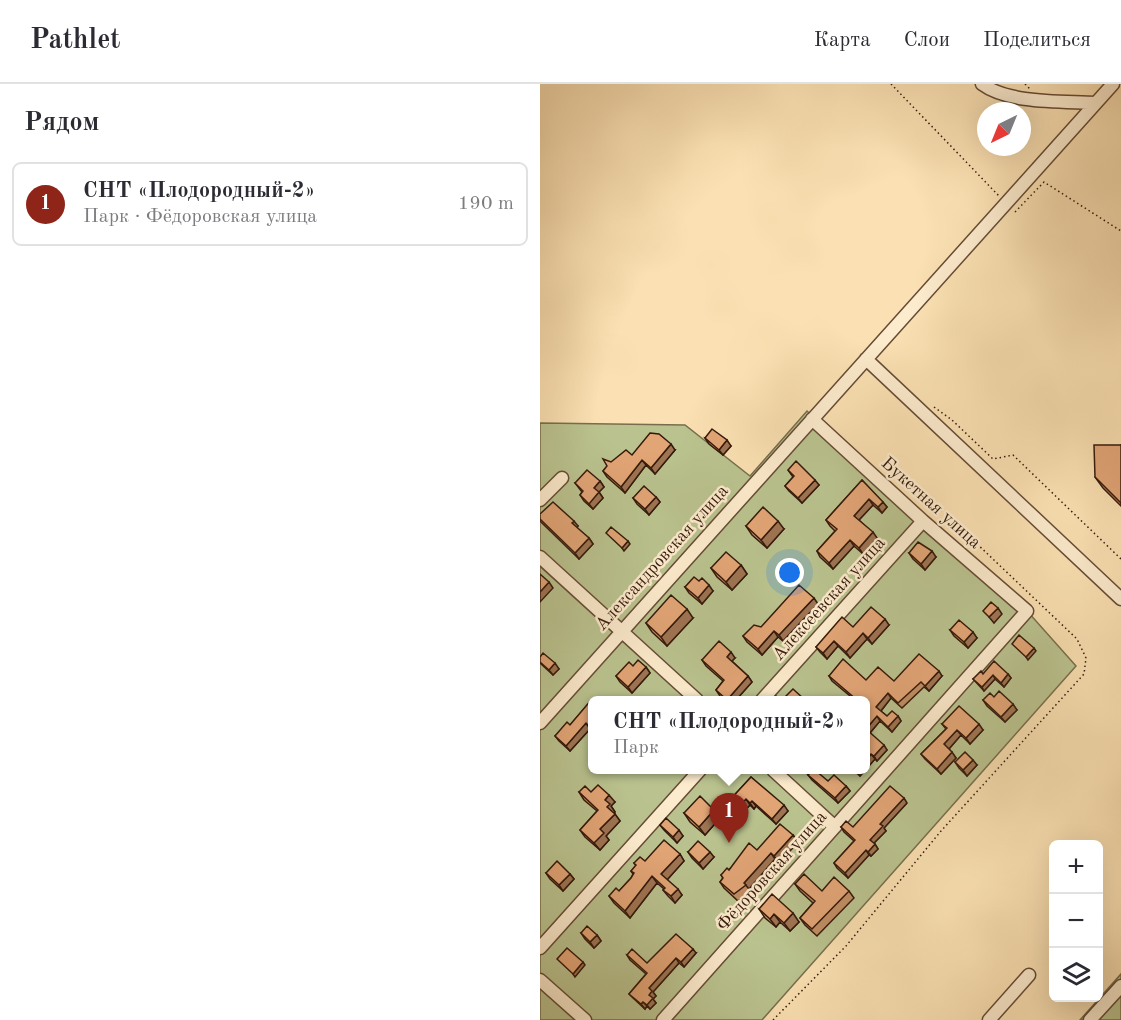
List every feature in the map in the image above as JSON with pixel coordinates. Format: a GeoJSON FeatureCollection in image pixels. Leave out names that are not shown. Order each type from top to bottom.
{"type":"FeatureCollection","features":[{"type":"Feature","properties":{"kind":"street"},"geometry":{"type":"LineString","coordinates":[[982,84],[989,90],[1011,97],[1096,103]]}},
{"type":"Feature","properties":{"kind":"street","name":"Александровская улица"},"geometry":{"type":"LineString","coordinates":[[540,723],[620,631],[1113,84]]}},
{"type":"Feature","properties":{"kind":"street"},"geometry":{"type":"LineString","coordinates":[[866,359],[1121,599]]}},
{"type":"Feature","properties":{"kind":"street","name":"Букетная улица"},"geometry":{"type":"LineString","coordinates":[[812,419],[922,521],[1027,611]]}},
{"type":"Feature","properties":{"kind":"street"},"geometry":{"type":"LineString","coordinates":[[540,500],[562,478]]}},
{"type":"Feature","properties":{"kind":"street","name":"Алексеевская улица"},"geometry":{"type":"LineString","coordinates":[[766,696],[922,521]]}},
{"type":"Feature","properties":{"kind":"street"},"geometry":{"type":"LineString","coordinates":[[540,557],[693,696]]}},
{"type":"Feature","properties":{"kind":"street","name":"Фёдоровская улица"},"geometry":{"type":"LineString","coordinates":[[663,1020],[1027,611]]}},
{"type":"Feature","properties":{"kind":"street"},"geometry":{"type":"LineString","coordinates":[[540,948],[696,774]]}},
{"type":"Feature","properties":{"kind":"street"},"geometry":{"type":"LineString","coordinates":[[777,774],[835,827]]}},
{"type":"Feature","properties":{"kind":"street"},"geometry":{"type":"LineString","coordinates":[[988,1020],[1029,975]]}},
{"type":"Feature","properties":{"kind":"street"},"geometry":{"type":"LineString","coordinates":[[540,980],[585,1020]]}},
{"type":"Feature","properties":{"kind":"street"},"geometry":{"type":"LineString","coordinates":[[1090,1020],[1121,986]]}},
{"type":"Feature","properties":{"kind":"path"},"geometry":{"type":"LineString","coordinates":[[891,84],[1016,212],[1044,182],[1121,231]]}},
{"type":"Feature","properties":{"kind":"path"},"geometry":{"type":"LineString","coordinates":[[927,400],[993,459],[1013,455],[1121,559]]}},
{"type":"Feature","properties":{"kind":"green space"},"geometry":{"type":"Polygon","coordinates":[[[807,411],[1020,603],[1076,666],[762,1020],[540,1020],[540,423],[685,425],[750,476],[807,411]]]}},
{"type":"Feature","properties":{"kind":"green space"},"geometry":{"type":"Polygon","coordinates":[[[1121,974],[1121,1020],[1080,1020],[1096,1002],[1103,1002],[1103,994],[1121,974]]]}},
{"type":"Feature","properties":{"kind":"building"},"geometry":{"type":"Polygon","coordinates":[[[712,429],[727,440],[719,450],[705,438],[712,429]]]}},
{"type":"Feature","properties":{"kind":"building"},"geometry":{"type":"Polygon","coordinates":[[[650,433],[659,434],[671,444],[651,468],[642,460],[621,487],[603,471],[607,466],[603,459],[611,462],[626,450],[632,455],[650,433]]]}},
{"type":"Feature","properties":{"kind":"building"},"geometry":{"type":"Polygon","coordinates":[[[1094,445],[1121,445],[1121,503],[1095,477],[1094,445]]]}},
{"type":"Feature","properties":{"kind":"building"},"geometry":{"type":"Polygon","coordinates":[[[796,461],[815,480],[798,498],[785,486],[794,476],[788,470],[796,461]]]}},
{"type":"Feature","properties":{"kind":"building"},"geometry":{"type":"Polygon","coordinates":[[[587,470],[600,481],[594,488],[599,492],[589,504],[580,495],[583,491],[575,483],[587,470]]]}},
{"type":"Feature","properties":{"kind":"building"},"geometry":{"type":"Polygon","coordinates":[[[862,480],[883,502],[878,507],[869,499],[854,516],[873,532],[859,548],[850,540],[829,563],[817,551],[837,529],[826,520],[862,480]]]}},
{"type":"Feature","properties":{"kind":"building"},"geometry":{"type":"Polygon","coordinates":[[[644,486],[656,497],[645,509],[633,498],[644,486]]]}},
{"type":"Feature","properties":{"kind":"building"},"geometry":{"type":"Polygon","coordinates":[[[553,502],[589,538],[575,553],[540,519],[540,514],[553,502]]]}},
{"type":"Feature","properties":{"kind":"building"},"geometry":{"type":"Polygon","coordinates":[[[763,507],[778,521],[761,540],[746,526],[763,507]]]}},
{"type":"Feature","properties":{"kind":"building"},"geometry":{"type":"Polygon","coordinates":[[[611,527],[628,541],[622,548],[606,533],[611,527]]]}},
{"type":"Feature","properties":{"kind":"building"},"geometry":{"type":"Polygon","coordinates":[[[918,542],[932,551],[921,564],[909,553],[918,542]]]}},
{"type":"Feature","properties":{"kind":"building"},"geometry":{"type":"Polygon","coordinates":[[[726,552],[741,565],[726,582],[711,568],[726,552]]]}},
{"type":"Feature","properties":{"kind":"building"},"geometry":{"type":"Polygon","coordinates":[[[540,574],[549,582],[540,592],[540,574]]]}},
{"type":"Feature","properties":{"kind":"building"},"geometry":{"type":"Polygon","coordinates":[[[694,577],[699,581],[702,578],[709,585],[698,598],[685,587],[694,577]]]}},
{"type":"Feature","properties":{"kind":"building"},"geometry":{"type":"Polygon","coordinates":[[[799,585],[814,598],[779,635],[774,631],[758,649],[743,636],[754,625],[761,627],[799,585]]]}},
{"type":"Feature","properties":{"kind":"building"},"geometry":{"type":"Polygon","coordinates":[[[671,595],[687,609],[661,637],[646,623],[671,595]]]}},
{"type":"Feature","properties":{"kind":"building"},"geometry":{"type":"Polygon","coordinates":[[[991,602],[998,608],[989,617],[983,611],[991,602]]]}},
{"type":"Feature","properties":{"kind":"building"},"geometry":{"type":"Polygon","coordinates":[[[871,607],[885,619],[868,638],[863,633],[846,652],[834,641],[823,653],[816,647],[842,617],[853,627],[871,607]]]}},
{"type":"Feature","properties":{"kind":"building"},"geometry":{"type":"Polygon","coordinates":[[[959,620],[973,632],[964,642],[950,630],[959,620]]]}},
{"type":"Feature","properties":{"kind":"building"},"geometry":{"type":"Polygon","coordinates":[[[1019,635],[1034,648],[1026,657],[1012,644],[1019,635]]]}},
{"type":"Feature","properties":{"kind":"building"},"geometry":{"type":"Polygon","coordinates":[[[719,641],[731,652],[727,657],[748,676],[730,696],[723,696],[716,690],[724,680],[702,660],[719,641]]]}},
{"type":"Feature","properties":{"kind":"building"},"geometry":{"type":"Polygon","coordinates":[[[543,653],[555,663],[549,670],[540,662],[543,653]]]}},
{"type":"Feature","properties":{"kind":"building"},"geometry":{"type":"Polygon","coordinates":[[[919,654],[939,671],[925,686],[921,682],[898,703],[888,693],[876,707],[887,716],[892,711],[898,716],[888,727],[877,716],[870,724],[870,696],[852,696],[829,676],[843,659],[866,680],[878,667],[894,681],[919,654]]]}},
{"type":"Feature","properties":{"kind":"building"},"geometry":{"type":"Polygon","coordinates":[[[638,660],[646,667],[628,687],[616,676],[629,662],[633,666],[638,660]]]}},
{"type":"Feature","properties":{"kind":"building"},"geometry":{"type":"Polygon","coordinates":[[[994,661],[1008,674],[1001,683],[993,675],[982,687],[973,679],[981,671],[983,674],[994,661]]]}},
{"type":"Feature","properties":{"kind":"building"},"geometry":{"type":"Polygon","coordinates":[[[793,689],[801,696],[786,696],[793,689]]]}},
{"type":"Feature","properties":{"kind":"building"},"geometry":{"type":"Polygon","coordinates":[[[999,691],[1013,704],[1001,717],[983,700],[990,693],[994,697],[999,691]]]}},
{"type":"Feature","properties":{"kind":"building"},"geometry":{"type":"Polygon","coordinates":[[[588,704],[588,725],[586,723],[566,746],[555,736],[567,722],[570,725],[588,704]]]}},
{"type":"Feature","properties":{"kind":"building"},"geometry":{"type":"Polygon","coordinates":[[[959,706],[979,724],[966,738],[957,730],[944,744],[952,752],[937,769],[921,754],[947,728],[942,724],[959,706]]]}},
{"type":"Feature","properties":{"kind":"building"},"geometry":{"type":"Polygon","coordinates":[[[870,733],[884,745],[874,756],[871,754],[870,733]]]}},
{"type":"Feature","properties":{"kind":"building"},"geometry":{"type":"Polygon","coordinates":[[[965,752],[973,760],[963,770],[955,762],[965,752]]]}},
{"type":"Feature","properties":{"kind":"building"},"geometry":{"type":"Polygon","coordinates":[[[820,774],[828,781],[834,775],[846,786],[835,798],[808,775],[820,774]]]}},
{"type":"Feature","properties":{"kind":"building"},"geometry":{"type":"Polygon","coordinates":[[[751,777],[784,805],[772,819],[752,801],[750,803],[746,799],[730,816],[720,807],[726,800],[728,802],[751,777]]]}},
{"type":"Feature","properties":{"kind":"building"},"geometry":{"type":"Polygon","coordinates":[[[598,785],[609,795],[605,800],[610,804],[607,807],[615,814],[600,829],[604,833],[594,843],[580,830],[598,810],[579,792],[585,786],[591,792],[598,785]]]}},
{"type":"Feature","properties":{"kind":"building"},"geometry":{"type":"Polygon","coordinates":[[[890,786],[904,798],[880,824],[883,826],[870,840],[875,844],[868,852],[866,850],[845,873],[834,863],[855,840],[841,827],[846,821],[853,827],[890,786]]]}},
{"type":"Feature","properties":{"kind":"building"},"geometry":{"type":"Polygon","coordinates":[[[700,796],[714,810],[699,827],[684,813],[700,796]]]}},
{"type":"Feature","properties":{"kind":"building"},"geometry":{"type":"Polygon","coordinates":[[[666,818],[679,830],[673,837],[660,825],[666,818]]]}},
{"type":"Feature","properties":{"kind":"building"},"geometry":{"type":"Polygon","coordinates":[[[780,824],[793,835],[774,856],[771,853],[744,883],[746,885],[734,894],[720,882],[723,878],[721,875],[727,868],[729,870],[749,843],[757,850],[780,824]]]}},
{"type":"Feature","properties":{"kind":"building"},"geometry":{"type":"Polygon","coordinates":[[[664,840],[680,854],[661,874],[678,889],[671,896],[652,876],[625,911],[609,896],[616,888],[619,891],[631,878],[634,873],[631,871],[636,865],[634,863],[640,857],[645,861],[664,840]]]}},
{"type":"Feature","properties":{"kind":"building"},"geometry":{"type":"Polygon","coordinates":[[[698,841],[710,852],[699,863],[688,852],[698,841]]]}},
{"type":"Feature","properties":{"kind":"building"},"geometry":{"type":"Polygon","coordinates":[[[557,861],[570,874],[559,885],[546,873],[557,861]]]}},
{"type":"Feature","properties":{"kind":"building"},"geometry":{"type":"Polygon","coordinates":[[[804,874],[822,891],[834,877],[849,891],[812,929],[800,918],[815,901],[795,884],[804,874]]]}},
{"type":"Feature","properties":{"kind":"building"},"geometry":{"type":"Polygon","coordinates":[[[772,894],[793,913],[784,923],[774,914],[770,919],[759,909],[772,894]]]}},
{"type":"Feature","properties":{"kind":"building"},"geometry":{"type":"Polygon","coordinates":[[[587,926],[597,935],[590,942],[581,933],[587,926]]]}},
{"type":"Feature","properties":{"kind":"building"},"geometry":{"type":"Polygon","coordinates":[[[676,934],[693,949],[681,962],[676,958],[649,988],[652,991],[649,995],[653,998],[647,1005],[643,1002],[641,1004],[629,994],[647,973],[627,955],[632,949],[647,963],[676,934]]]}},
{"type":"Feature","properties":{"kind":"building"},"geometry":{"type":"Polygon","coordinates":[[[567,948],[583,962],[573,974],[557,959],[567,948]]]}},
{"type":"Feature","properties":{"kind":"place","name":"СНТ «Плодородный-2»"},"geometry":{"type":"Point","coordinates":[729,843]}}]}
